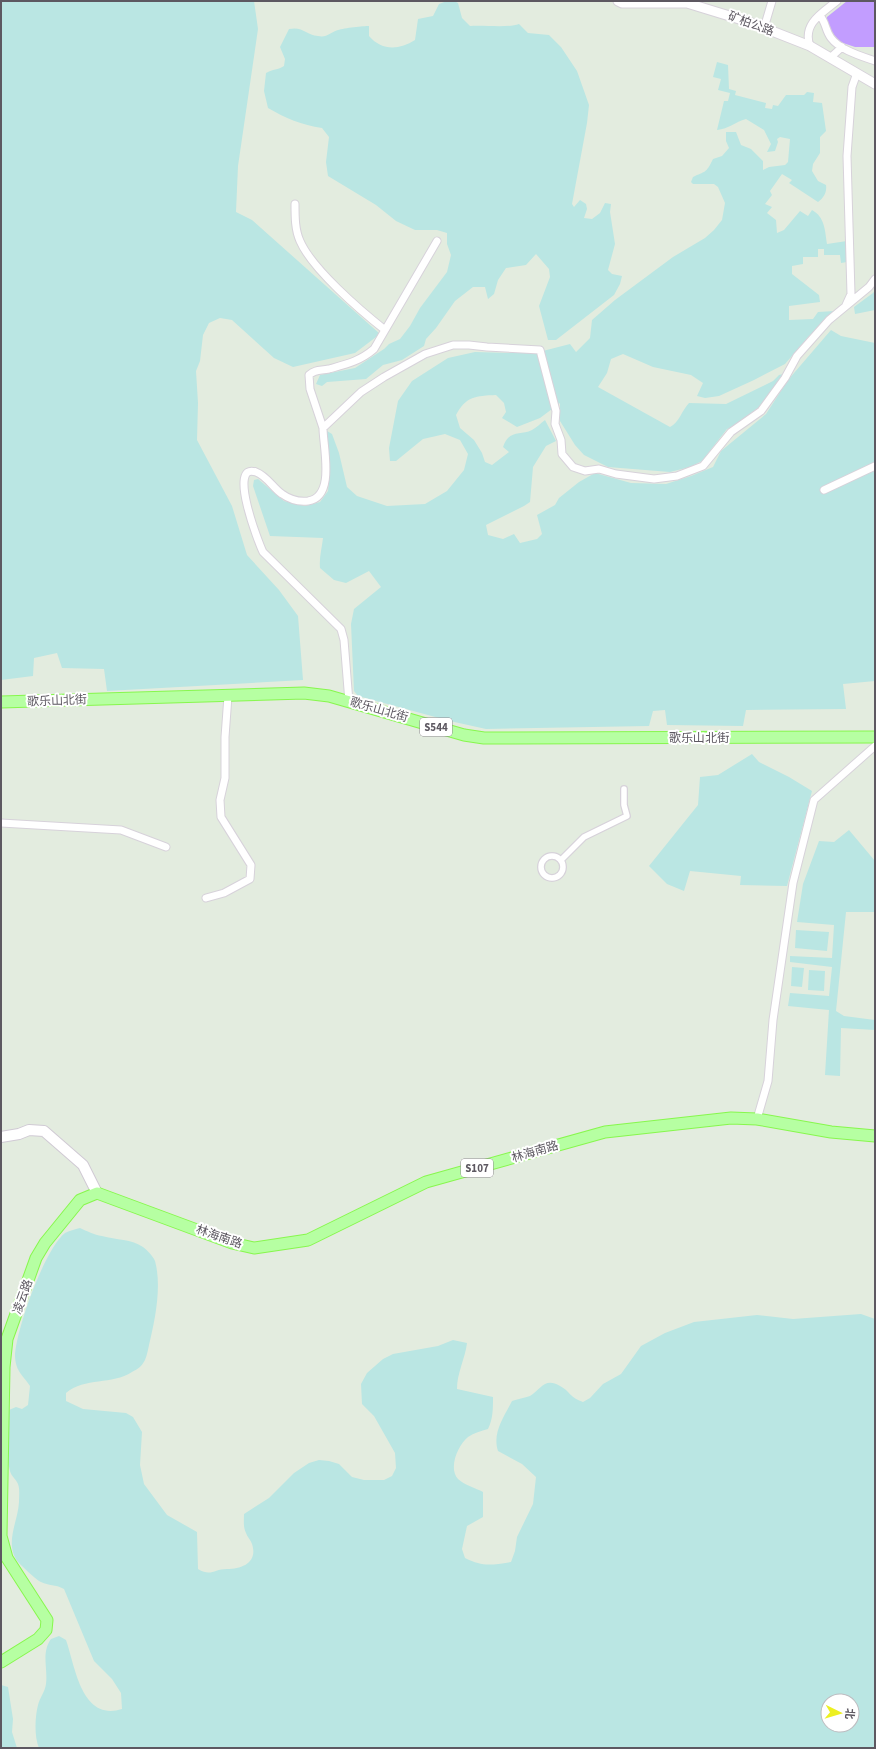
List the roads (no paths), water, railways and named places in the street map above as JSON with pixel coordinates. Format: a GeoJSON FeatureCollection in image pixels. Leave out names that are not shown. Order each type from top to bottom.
{"type":"FeatureCollection","features":[{"type":"Feature","properties":{"kind":"main road","name":"歌乐山北街"},"geometry":{"type":"LineString","coordinates":[[1,702],[304,693],[329,696],[464,735],[484,738],[875,737]]}},
{"type":"Feature","properties":{"kind":"main road","name":"林海南路"},"geometry":{"type":"LineString","coordinates":[[97,1193],[232,1243],[254,1248],[308,1240],[426,1182],[605,1132],[731,1118],[757,1119],[831,1132],[875,1136]]}},
{"type":"Feature","properties":{"kind":"main road"},"geometry":{"type":"LineString","coordinates":[[1,1137],[19,1134],[29,1130],[44,1130],[84,1165],[97,1193]]}},
{"type":"Feature","properties":{"kind":"main road","name":"凌云路"},"geometry":{"type":"LineString","coordinates":[[1,1662],[38,1639],[46,1630],[47,1620],[7,1558],[1,1536],[4,1367],[7,1340],[36,1258],[45,1243],[80,1200],[97,1193]]}},
{"type":"Feature","properties":{"kind":"street","name":"矿柏公路"},"geometry":{"type":"LineString","coordinates":[[618,1],[622,3],[690,3],[764,28],[810,46],[875,84]]}},
{"type":"Feature","properties":{"kind":"street"},"geometry":{"type":"LineString","coordinates":[[764,28],[772,1]]}},
{"type":"Feature","properties":{"kind":"street"},"geometry":{"type":"LineString","coordinates":[[810,46],[807,39],[808,31],[812,22],[837,1]]}},
{"type":"Feature","properties":{"kind":"street"},"geometry":{"type":"LineString","coordinates":[[820,16],[825,21],[826,30],[831,38],[842,47],[875,61]]}},
{"type":"Feature","properties":{"kind":"street"},"geometry":{"type":"LineString","coordinates":[[830,58],[842,47]]}},
{"type":"Feature","properties":{"kind":"street"},"geometry":{"type":"LineString","coordinates":[[846,307],[851,294],[847,156],[852,86],[857,73]]}},
{"type":"Feature","properties":{"kind":"street"},"geometry":{"type":"LineString","coordinates":[[295,204],[296,231],[300,242],[312,262],[365,314],[385,330]]}},
{"type":"Feature","properties":{"kind":"street"},"geometry":{"type":"LineString","coordinates":[[349,702],[344,640],[341,629],[263,552],[256,539],[244,494],[244,481],[247,474],[256,472],[263,476],[283,495],[294,500],[303,501],[316,498],[320,494],[324,487],[326,455],[323,428],[310,389],[309,375],[315,370],[326,369],[364,358],[374,349],[437,241]]}},
{"type":"Feature","properties":{"kind":"street"},"geometry":{"type":"LineString","coordinates":[[323,428],[361,392],[425,354],[453,345],[540,350],[556,412],[555,424],[561,440],[562,454],[573,467],[585,470],[599,469],[616,474],[654,479],[677,476],[702,466],[730,432],[761,411],[797,356],[829,320],[869,287],[875,279]]}},
{"type":"Feature","properties":{"kind":"street"},"geometry":{"type":"LineString","coordinates":[[824,490],[875,466]]}},
{"type":"Feature","properties":{"kind":"street"},"geometry":{"type":"LineString","coordinates":[[206,898],[224,893],[250,879],[251,865],[220,817],[220,800],[225,778],[225,737],[228,696]]}},
{"type":"Feature","properties":{"kind":"street"},"geometry":{"type":"LineString","coordinates":[[757,1119],[768,1081],[773,1020],[793,883],[814,800],[875,746]]}},
{"type":"Feature","properties":{"kind":"street"},"geometry":{"type":"LineString","coordinates":[[561,860],[584,837],[627,816],[624,805],[624,789]]}},
{"type":"Feature","properties":{"kind":"street"},"geometry":{"type":"LineString","coordinates":[[1,823],[121,830],[166,847]]}}]}
